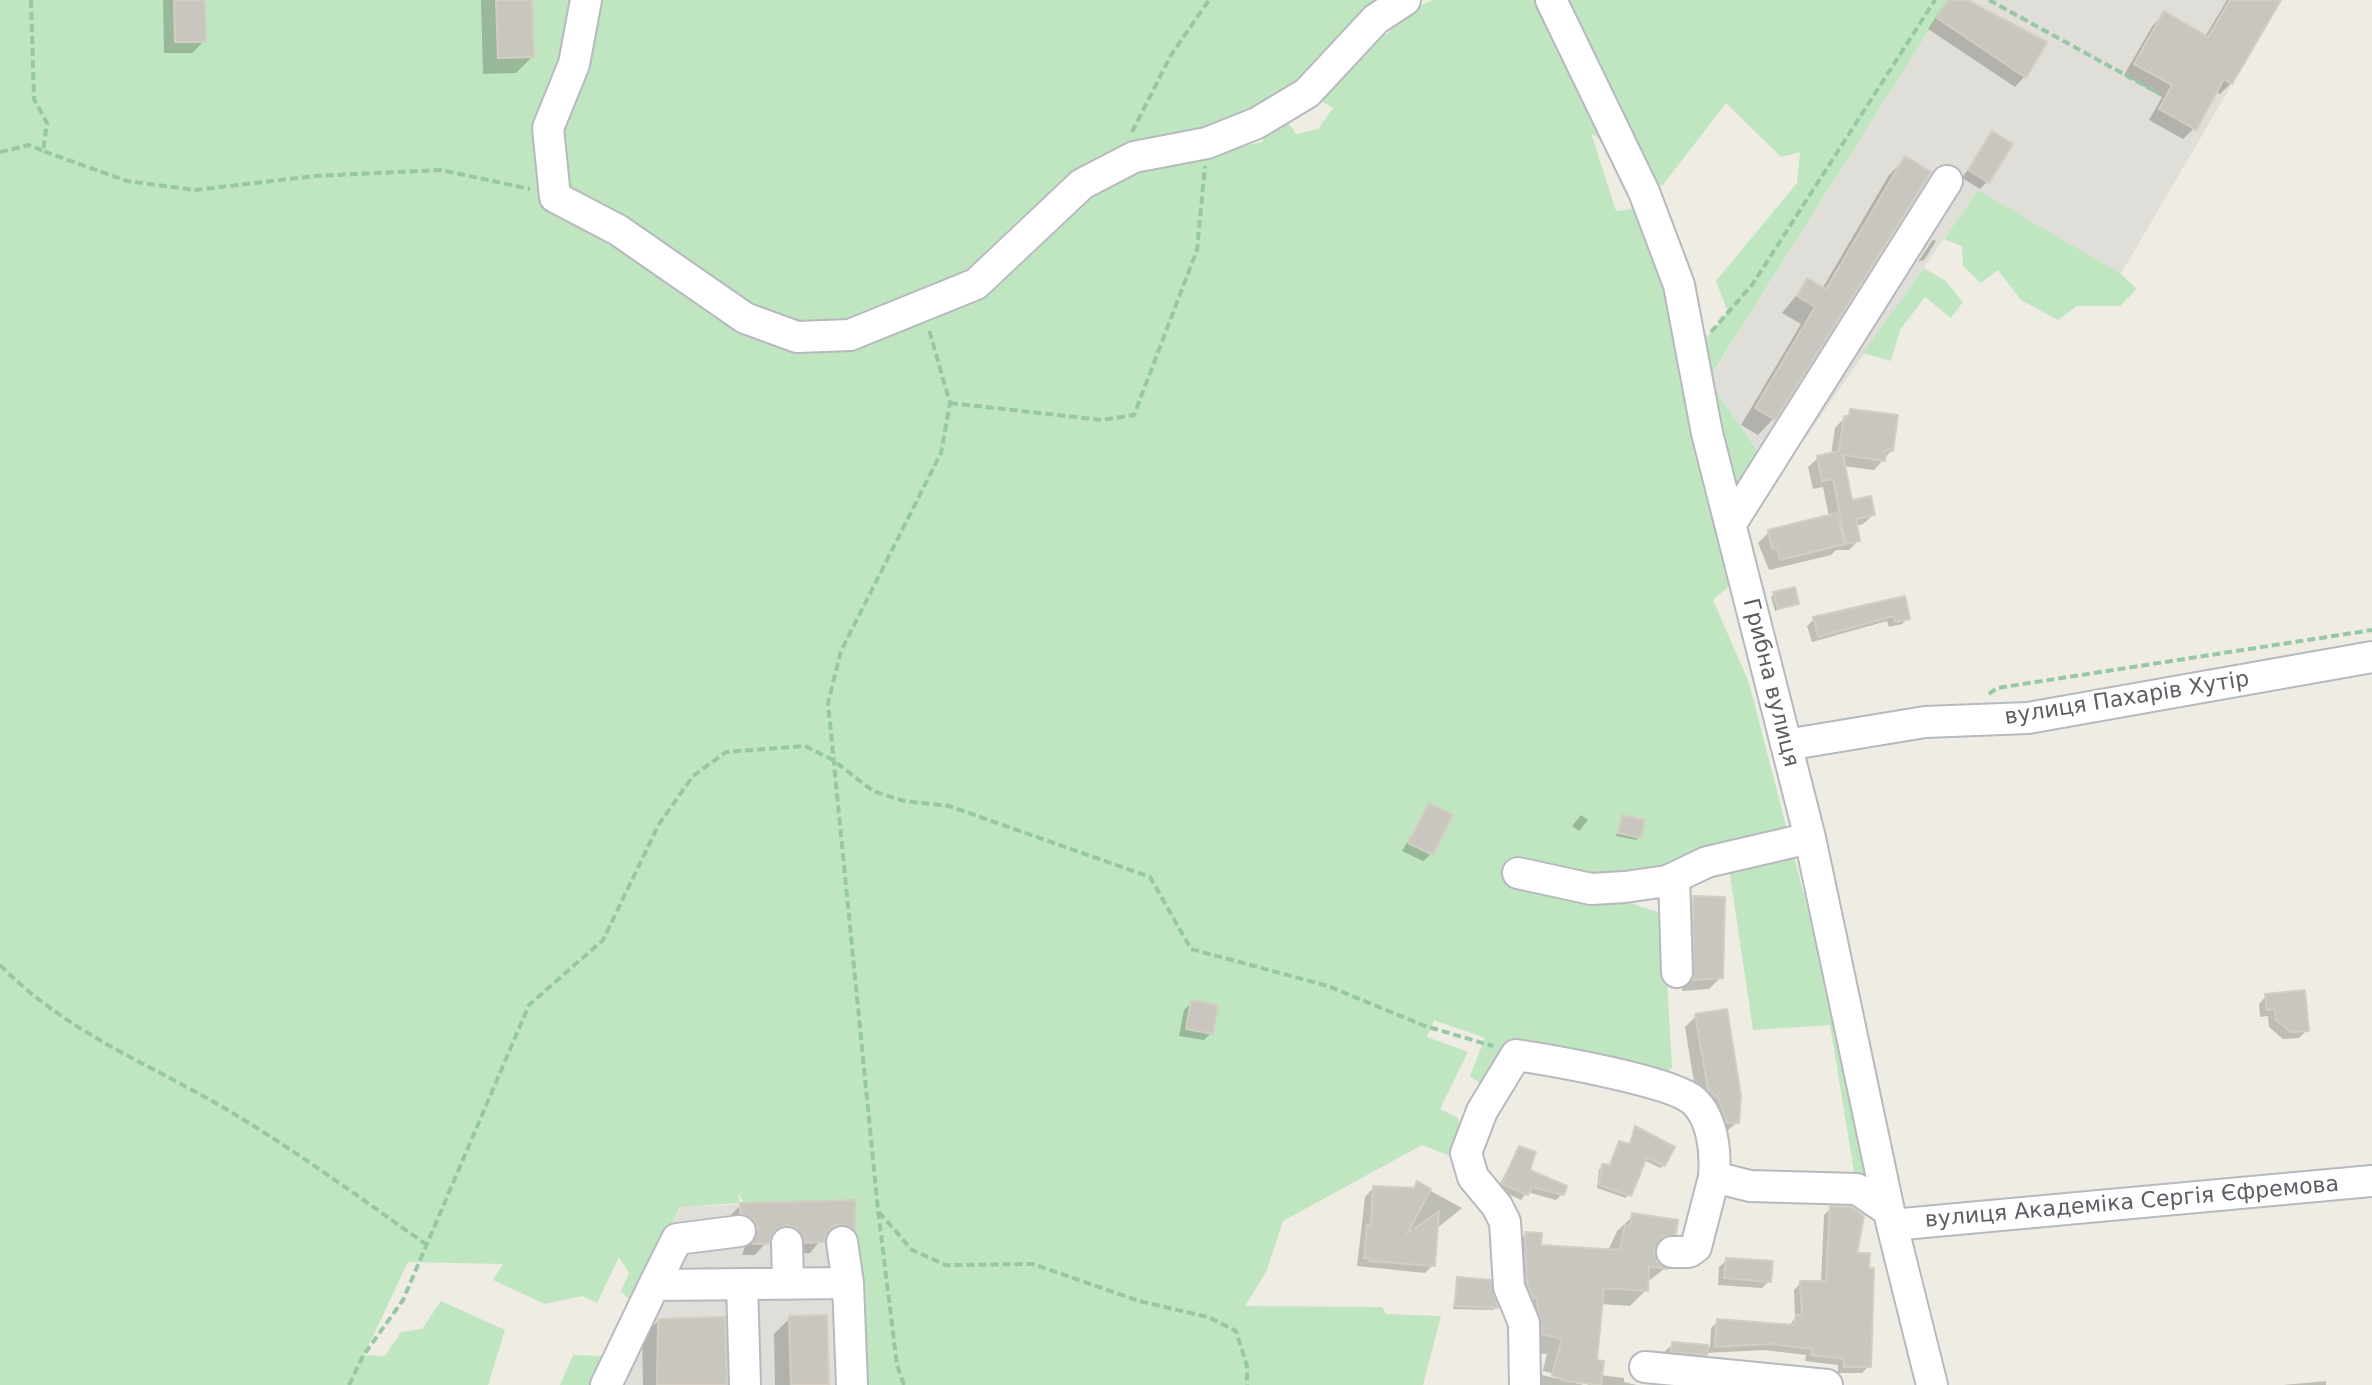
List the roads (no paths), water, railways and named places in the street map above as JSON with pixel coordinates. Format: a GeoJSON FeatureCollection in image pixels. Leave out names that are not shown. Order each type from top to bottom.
{"type":"FeatureCollection","features":[{"type":"Feature","properties":{"kind":"street"},"geometry":{"type":"LineString","coordinates":[[586,0],[574,64],[548,128],[555,197],[618,230],[745,318],[797,337],[850,335],[976,284],[1082,184],[1134,157],[1207,143],[1257,123],[1307,93],[1376,19],[1405,0]]}},
{"type":"Feature","properties":{"kind":"street","name":"Грибна вулиця"},"geometry":{"type":"LineString","coordinates":[[1551,0],[1644,192],[1679,285],[1707,433],[1810,838],[1890,1218],[1932,1385]]}},
{"type":"Feature","properties":{"kind":"street"},"geometry":{"type":"LineString","coordinates":[[1732,522],[1947,181]]}},
{"type":"Feature","properties":{"kind":"street","name":"вулиця Пахарів Хутір"},"geometry":{"type":"LineString","coordinates":[[1786,745],[1925,722],[2028,718],[2372,657]]}},
{"type":"Feature","properties":{"kind":"street"},"geometry":{"type":"LineString","coordinates":[[1518,873],[1600,889],[1674,878],[1707,862],[1810,838]]}},
{"type":"Feature","properties":{"kind":"street"},"geometry":{"type":"LineString","coordinates":[[1674,878],[1677,972]]}},
{"type":"Feature","properties":{"kind":"street"},"geometry":{"type":"LineString","coordinates":[[1525,1385],[1524,1323],[1509,1287],[1505,1222],[1497,1206],[1473,1177],[1466,1153],[1482,1111],[1516,1055],[1657,1086],[1687,1096],[1707,1121],[1715,1159],[1714,1177],[1696,1247],[1689,1252],[1672,1252]]}},
{"type":"Feature","properties":{"kind":"street"},"geometry":{"type":"LineString","coordinates":[[1857,1189],[1879,1167]]}},
{"type":"Feature","properties":{"kind":"street"},"geometry":{"type":"LineString","coordinates":[[1714,1177],[1750,1186],[1857,1189],[1890,1218]]}},
{"type":"Feature","properties":{"kind":"street","name":"вулиця Академіка Сергія Єфремова"},"geometry":{"type":"LineString","coordinates":[[1890,1218],[2372,1181]]}},
{"type":"Feature","properties":{"kind":"street"},"geometry":{"type":"LineString","coordinates":[[606,1385],[677,1239],[740,1231]]}},
{"type":"Feature","properties":{"kind":"street"},"geometry":{"type":"LineString","coordinates":[[842,1242],[848,1283],[852,1385]]}},
{"type":"Feature","properties":{"kind":"street"},"geometry":{"type":"LineString","coordinates":[[787,1243],[788,1284]]}},
{"type":"Feature","properties":{"kind":"street"},"geometry":{"type":"LineString","coordinates":[[654,1285],[848,1283]]}},
{"type":"Feature","properties":{"kind":"street"},"geometry":{"type":"LineString","coordinates":[[742,1284],[745,1385]]}},
{"type":"Feature","properties":{"kind":"street"},"geometry":{"type":"LineString","coordinates":[[1645,1367],[1827,1385]]}}]}
